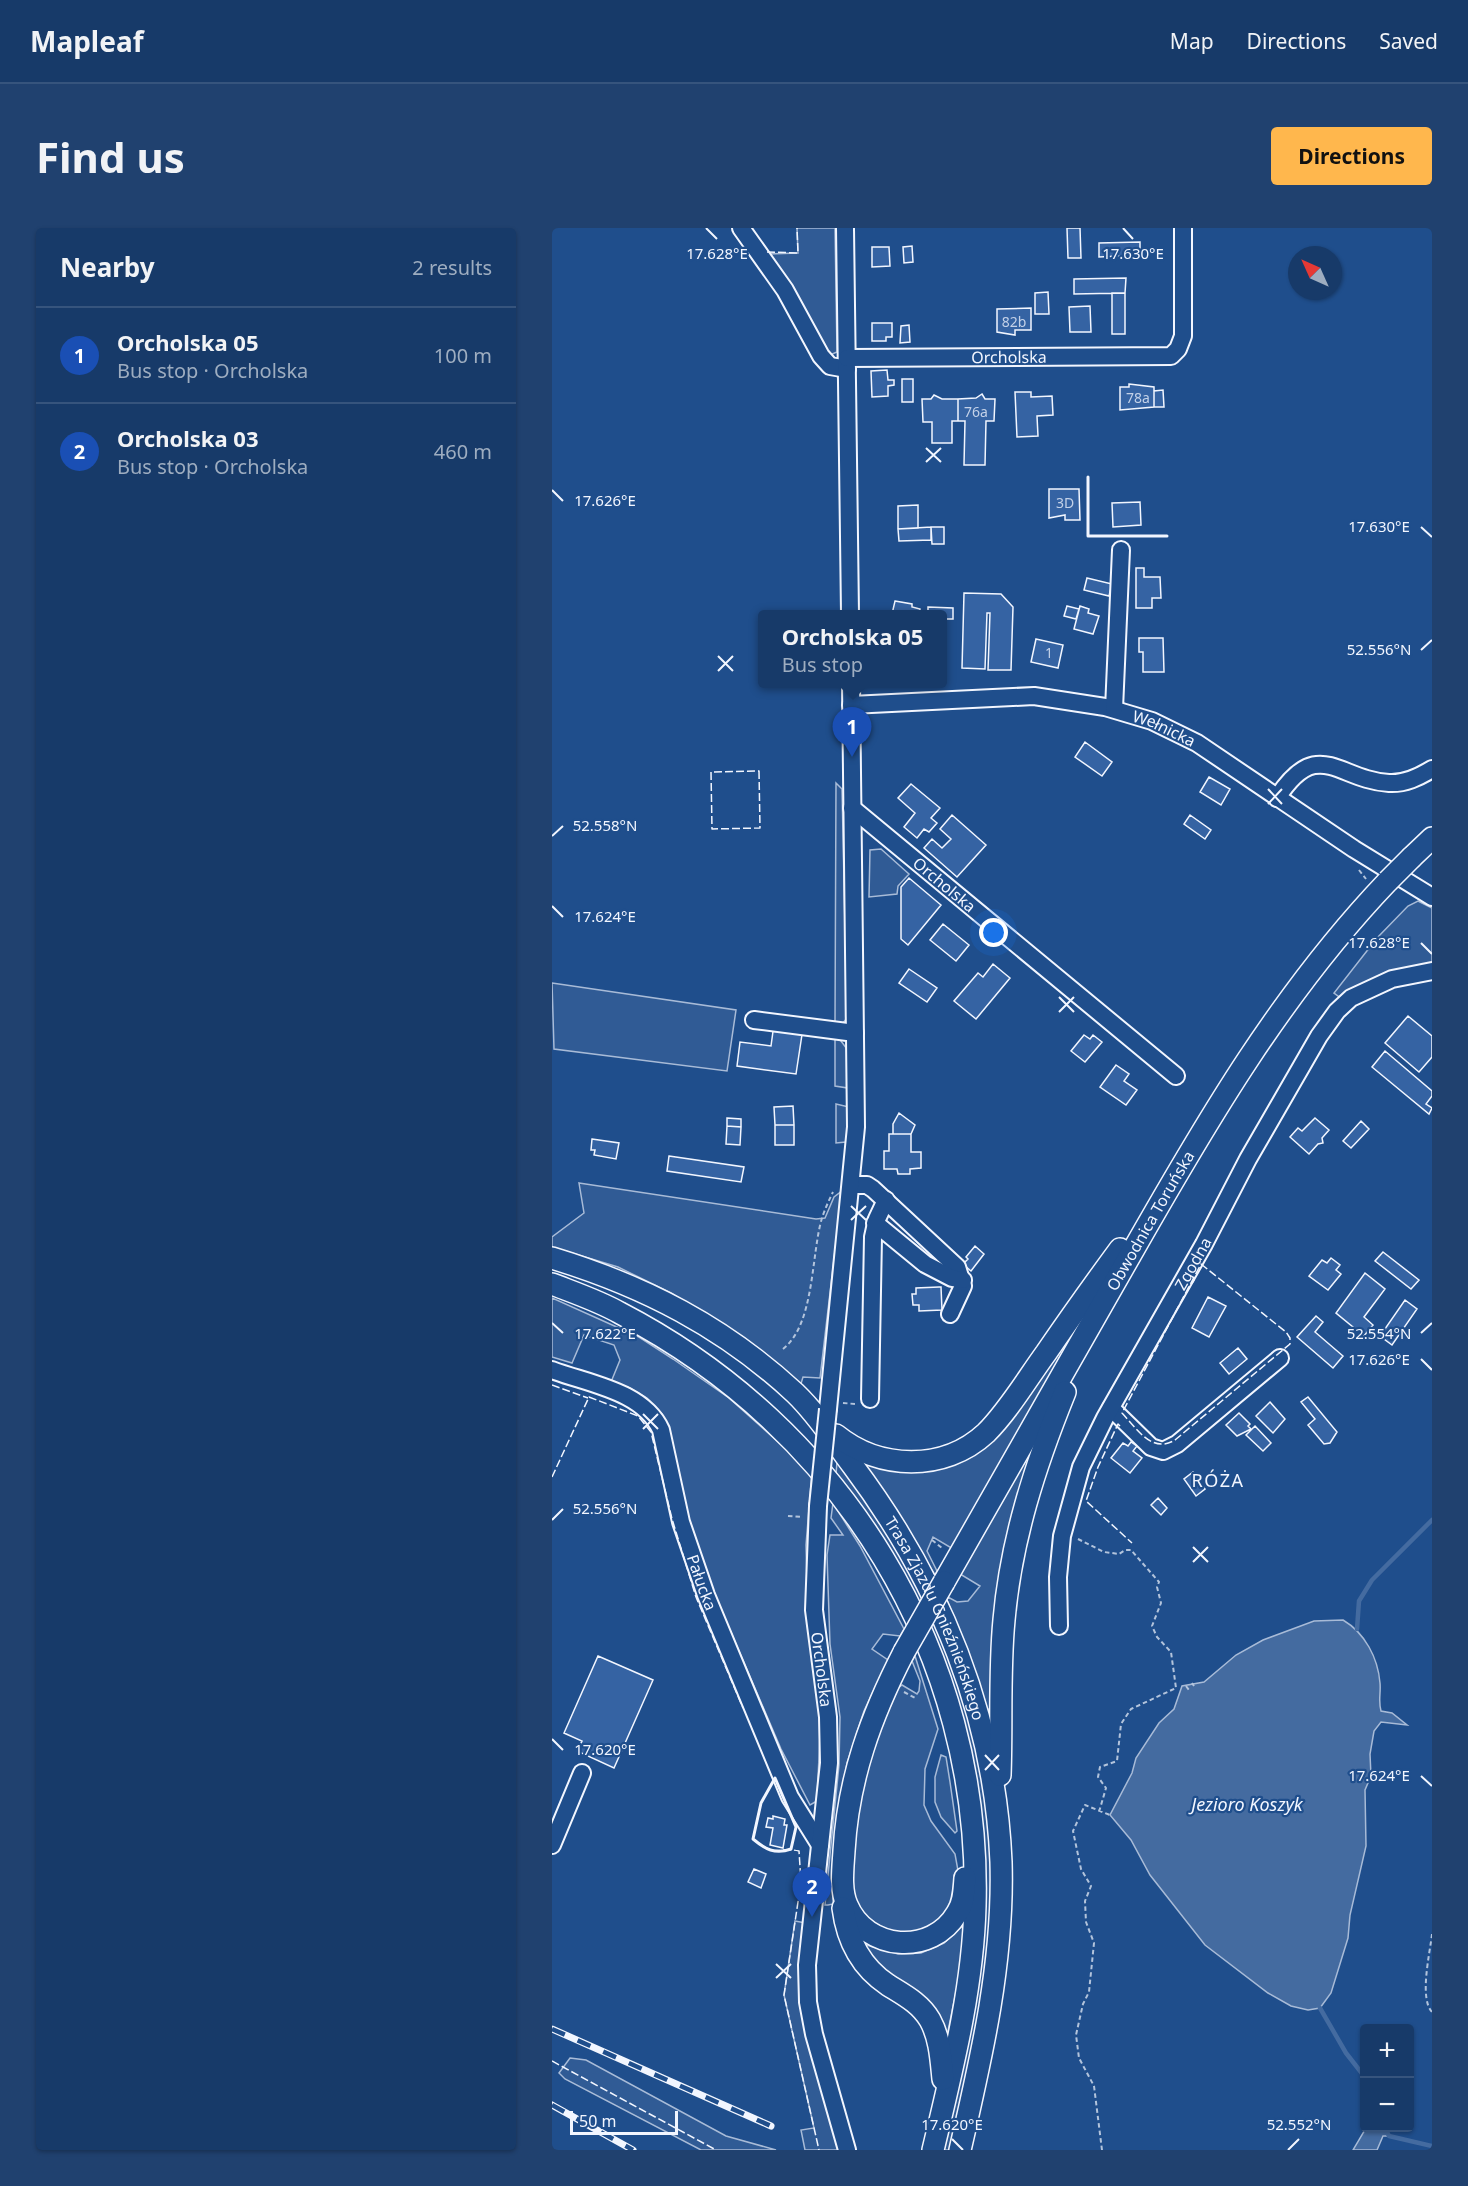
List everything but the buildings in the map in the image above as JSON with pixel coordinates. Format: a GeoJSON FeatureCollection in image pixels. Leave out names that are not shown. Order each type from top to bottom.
{"type":"FeatureCollection","features":[{"type":"Feature","properties":{"kind":"main road","name":"Obwodnica Toruńska"},"geometry":{"type":"LineString","coordinates":[[944,2102],[936,2031],[922,2010],[873,1973],[859,1956],[846,1927],[842,1904],[848,1809],[858,1761],[876,1709],[904,1652],[1178,1172],[1281,1008],[1341,932],[1432,838]]}},
{"type":"Feature","properties":{"kind":"main road"},"geometry":{"type":"LineString","coordinates":[[829,1410],[852,1446],[892,1461],[933,1460],[973,1443],[999,1417],[1178,1172]]}},
{"type":"Feature","properties":{"kind":"main road","name":"Trasa Zjazdu Gnieźnieńskiego"},"geometry":{"type":"LineString","coordinates":[[552,1258],[636,1286],[687,1314],[759,1363],[798,1396],[829,1410],[904,1541],[949,1628],[970,1685],[983,1732],[999,1831],[1001,1899],[997,1964],[984,2041],[960,2150]]}},
{"type":"Feature","properties":{"kind":"main road"},"geometry":{"type":"LineString","coordinates":[[999,1831],[1002,1652],[1013,1553],[1041,1452],[1090,1332],[1116,1280]]}},
{"type":"Feature","properties":{"kind":"main road","name":"Trasa Zjazdu Gnieźnieńskiego"},"geometry":{"type":"LineString","coordinates":[[552,1284],[618,1311],[695,1358],[771,1419],[829,1481],[888,1565],[920,1628],[953,1718],[968,1790],[975,1906],[969,1976],[933,2150]]}},
{"type":"Feature","properties":{"kind":"main road"},"geometry":{"type":"LineString","coordinates":[[843,1886],[851,1912],[861,1925],[875,1936],[889,1942],[918,1942],[932,1937],[945,1928],[958,1913],[964,1888],[968,1790]]}},
{"type":"Feature","properties":{"kind":"street"},"geometry":{"type":"LineString","coordinates":[[741,228],[785,290],[821,356],[830,366],[847,363]]}},
{"type":"Feature","properties":{"kind":"street"},"geometry":{"type":"LineString","coordinates":[[845,228],[850,610]]}},
{"type":"Feature","properties":{"kind":"street","name":"Orcholska"},"geometry":{"type":"LineString","coordinates":[[847,363],[1171,356],[1178,349],[1183,336],[1183,228]]}},
{"type":"Feature","properties":{"kind":"street"},"geometry":{"type":"LineString","coordinates":[[1114,709],[1121,550]]}},
{"type":"Feature","properties":{"kind":"street","name":"Orcholska"},"geometry":{"type":"LineString","coordinates":[[847,2150],[814,2034],[808,2002],[807,1965],[829,1763],[828,1728],[814,1610],[813,1512],[829,1410],[856,1127],[851,688]]}},
{"type":"Feature","properties":{"kind":"street","name":"Wełnicka"},"geometry":{"type":"LineString","coordinates":[[851,705],[1034,696],[1114,709],[1152,721],[1197,743],[1276,798],[1432,897]]}},
{"type":"Feature","properties":{"kind":"street"},"geometry":{"type":"LineString","coordinates":[[1276,798],[1298,772],[1317,765],[1339,767],[1388,783],[1404,782],[1432,769]]}},
{"type":"Feature","properties":{"kind":"street","name":"Orcholska"},"geometry":{"type":"LineString","coordinates":[[852,807],[1176,1076]]}},
{"type":"Feature","properties":{"kind":"street","name":"Zgodna"},"geometry":{"type":"LineString","coordinates":[[1059,1626],[1058,1578],[1062,1536],[1081,1467],[1111,1408],[1204,1244],[1248,1159],[1325,1028],[1351,999],[1392,979],[1432,971]]}},
{"type":"Feature","properties":{"kind":"street"},"geometry":{"type":"LineString","coordinates":[[754,1020],[855,1032]]}},
{"type":"Feature","properties":{"kind":"street"},"geometry":{"type":"LineString","coordinates":[[851,1185],[870,1186],[957,1267],[963,1280],[962,1289],[950,1314]]}},
{"type":"Feature","properties":{"kind":"street"},"geometry":{"type":"LineString","coordinates":[[866,1402],[875,1223],[886,1200]]}},
{"type":"Feature","properties":{"kind":"street"},"geometry":{"type":"LineString","coordinates":[[875,1223],[925,1264],[952,1278],[963,1280]]}},
{"type":"Feature","properties":{"kind":"street"},"geometry":{"type":"LineString","coordinates":[[1111,1408],[1150,1447],[1163,1451],[1177,1444],[1280,1358]]}},
{"type":"Feature","properties":{"kind":"street","name":"Pałucka"},"geometry":{"type":"LineString","coordinates":[[552,1370],[633,1400],[656,1420],[661,1430],[681,1522],[706,1595],[790,1797],[820,1845]]}},
{"type":"Feature","properties":{"kind":"street"},"geometry":{"type":"LineString","coordinates":[[552,1845],[582,1773]]}},
{"type":"Feature","properties":{"kind":"path"},"geometry":{"type":"LineString","coordinates":[[783,1349],[797,1333],[809,1293],[822,1218],[834,1189]]}},
{"type":"Feature","properties":{"kind":"path"},"geometry":{"type":"LineString","coordinates":[[829,1410],[866,1402]]}},
{"type":"Feature","properties":{"kind":"path"},"geometry":{"type":"LineString","coordinates":[[788,1516],[813,1512]]}},
{"type":"Feature","properties":{"kind":"path"},"geometry":{"type":"LineString","coordinates":[[1062,1536],[1078,1539],[1104,1552],[1119,1554],[1125,1550],[1131,1550],[1140,1558],[1159,1582],[1157,1587],[1161,1603],[1152,1626],[1157,1637],[1171,1652],[1174,1669],[1176,1688],[1131,1709],[1121,1724],[1117,1761],[1101,1767],[1098,1777],[1106,1788],[1099,1812]]}},
{"type":"Feature","properties":{"kind":"path"},"geometry":{"type":"LineString","coordinates":[[932,1540],[946,1551]]}},
{"type":"Feature","properties":{"kind":"path"},"geometry":{"type":"LineString","coordinates":[[1186,1686],[1189,1690]]}},
{"type":"Feature","properties":{"kind":"path"},"geometry":{"type":"LineString","coordinates":[[899,1688],[915,1698]]}},
{"type":"Feature","properties":{"kind":"path"},"geometry":{"type":"LineString","coordinates":[[1102,2150],[1094,2086],[1079,2058],[1076,2035],[1083,2004],[1089,1992],[1094,1943],[1086,1922],[1085,1901],[1091,1886],[1081,1869],[1073,1831],[1085,1805],[1110,1815]]}},
{"type":"Feature","properties":{"kind":"path"},"geometry":{"type":"LineString","coordinates":[[1432,1934],[1425,1994],[1427,2006],[1432,2012]]}},
{"type":"Feature","properties":{"kind":"shaded area"},"geometry":{"type":"Polygon","coordinates":[[[797,228],[835,228],[837,352],[830,355],[768,254],[798,253],[797,228]]]}},
{"type":"Feature","properties":{"kind":"shaded area"},"geometry":{"type":"Polygon","coordinates":[[[836,783],[842,789],[847,1018],[843,1023],[835,1023],[836,783]]]}},
{"type":"Feature","properties":{"kind":"shaded area"},"geometry":{"type":"Polygon","coordinates":[[[881,849],[909,874],[898,886],[897,894],[869,897],[870,850],[881,849]]]}},
{"type":"Feature","properties":{"kind":"shaded area"},"geometry":{"type":"Polygon","coordinates":[[[1418,901],[1432,908],[1432,964],[1342,999],[1334,993],[1377,938],[1408,906],[1418,901]]]}},
{"type":"Feature","properties":{"kind":"shaded area"},"geometry":{"type":"Polygon","coordinates":[[[552,983],[736,1010],[727,1071],[554,1049],[552,983]]]}},
{"type":"Feature","properties":{"kind":"shaded area"},"geometry":{"type":"Polygon","coordinates":[[[835,1033],[847,1049],[848,1088],[835,1086],[835,1033]]]}},
{"type":"Feature","properties":{"kind":"shaded area"},"geometry":{"type":"Polygon","coordinates":[[[836,1104],[849,1107],[846,1142],[836,1143],[836,1104]]]}},
{"type":"Feature","properties":{"kind":"shaded area"},"geometry":{"type":"Polygon","coordinates":[[[579,1183],[816,1219],[825,1218],[834,1197],[842,1191],[820,1378],[803,1377],[800,1387],[750,1345],[671,1293],[618,1267],[552,1247],[552,1237],[584,1213],[579,1183]]]}},
{"type":"Feature","properties":{"kind":"shaded area"},"geometry":{"type":"Polygon","coordinates":[[[552,1298],[639,1337],[673,1359],[729,1398],[812,1472],[806,1545],[808,1618],[821,1712],[817,1801],[810,1805],[781,1749],[715,1595],[688,1516],[670,1434],[662,1414],[647,1398],[630,1388],[611,1382],[620,1360],[614,1345],[584,1335],[572,1363],[552,1357],[552,1298]]]}},
{"type":"Feature","properties":{"kind":"shaded area"},"geometry":{"type":"Polygon","coordinates":[[[1092,1303],[953,1549],[933,1537],[927,1551],[937,1571],[935,1575],[861,1459],[943,1466],[1092,1303]]]}},
{"type":"Feature","properties":{"kind":"shaded area"},"geometry":{"type":"Polygon","coordinates":[[[1037,1436],[992,1711],[990,1711],[986,1707],[971,1660],[947,1600],[948,1597],[957,1602],[968,1601],[980,1586],[960,1574],[1037,1436]]]}},
{"type":"Feature","properties":{"kind":"shaded area"},"geometry":{"type":"Polygon","coordinates":[[[837,1462],[868,1503],[924,1595],[919,1603],[880,1534],[836,1474],[837,1462]]]}},
{"type":"Feature","properties":{"kind":"shaded area"},"geometry":{"type":"Polygon","coordinates":[[[833,1503],[860,1546],[904,1629],[900,1636],[883,1634],[872,1649],[888,1660],[864,1711],[847,1763],[834,1841],[833,1904],[825,1905],[839,1765],[840,1717],[830,1644],[827,1555],[830,1535],[843,1535],[831,1518],[833,1503]]]}},
{"type":"Feature","properties":{"kind":"shaded area"},"geometry":{"type":"Polygon","coordinates":[[[935,1620],[971,1725],[985,1793],[991,1849],[991,1918],[979,2017],[952,2150],[942,2150],[983,1918],[931,1628],[935,1620]]]}},
{"type":"Feature","properties":{"kind":"shaded area"},"geometry":{"type":"Polygon","coordinates":[[[915,1656],[938,1729],[925,1769],[924,1805],[931,1821],[955,1854],[959,1876],[949,1911],[922,1932],[895,1934],[867,1919],[856,1901],[853,1888],[855,1826],[870,1755],[897,1689],[902,1685],[917,1694],[919,1691],[920,1681],[912,1661],[915,1656]]]}},
{"type":"Feature","properties":{"kind":"shaded area"},"geometry":{"type":"Polygon","coordinates":[[[941,1755],[946,1757],[957,1831],[955,1833],[941,1817],[935,1802],[935,1777],[941,1755]]]}},
{"type":"Feature","properties":{"kind":"shaded area"},"geometry":{"type":"Polygon","coordinates":[[[795,1921],[806,1923],[799,1983],[801,2006],[838,2150],[805,2150],[801,2130],[814,2128],[784,1995],[795,1921]]]}},
{"type":"Feature","properties":{"kind":"shaded area"},"geometry":{"type":"Polygon","coordinates":[[[961,1927],[965,1929],[960,1972],[947,2036],[881,1967],[863,1944],[898,1954],[921,1953],[944,1943],[961,1927]]]}},
{"type":"Feature","properties":{"kind":"shaded area"},"geometry":{"type":"Polygon","coordinates":[[[570,2058],[586,2060],[726,2136],[776,2150],[701,2150],[565,2079],[559,2073],[570,2058]]]}},
{"type":"Feature","properties":{"kind":"water","name":"Jezioro Koszyk"},"geometry":{"type":"Polygon","coordinates":[[[1343,1620],[1364,1639],[1373,1656],[1379,1674],[1381,1711],[1392,1713],[1407,1725],[1381,1722],[1374,1731],[1370,1754],[1371,1776],[1365,1790],[1366,1846],[1350,1915],[1348,1938],[1331,1993],[1320,2008],[1308,2010],[1291,2006],[1268,1993],[1205,1945],[1150,1875],[1131,1840],[1110,1815],[1132,1773],[1136,1758],[1159,1723],[1174,1709],[1182,1686],[1204,1682],[1236,1655],[1263,1640],[1314,1621],[1343,1620]]]}},
{"type":"Feature","properties":{"kind":"water"},"geometry":{"type":"Polygon","coordinates":[[[1364,2132],[1386,2132],[1389,2136],[1383,2136],[1377,2150],[1353,2150],[1364,2132]]]}},
{"type":"Feature","properties":{"kind":"waterway"},"geometry":{"type":"LineString","coordinates":[[1357,1629],[1359,1601],[1372,1580],[1432,1520]]}},
{"type":"Feature","properties":{"kind":"waterway"},"geometry":{"type":"LineString","coordinates":[[1320,2008],[1346,2053],[1360,2071]]}},
{"type":"Feature","properties":{"kind":"waterway"},"geometry":{"type":"LineString","coordinates":[[1387,2132],[1389,2136],[1432,2146]]}},
{"type":"Feature","properties":{"kind":"railway"},"geometry":{"type":"LineString","coordinates":[[552,2029],[771,2126]]}},
{"type":"Feature","properties":{"kind":"railway"},"geometry":{"type":"LineString","coordinates":[[552,2105],[633,2150]]}},
{"type":"Feature","properties":{"kind":"fence"},"geometry":{"type":"LineString","coordinates":[[767,252],[798,253],[797,228]]}},
{"type":"Feature","properties":{"kind":"fence"},"geometry":{"type":"LineString","coordinates":[[759,771],[760,828],[712,829],[711,772],[759,771]]}},
{"type":"Feature","properties":{"kind":"fence"},"geometry":{"type":"LineString","coordinates":[[1201,1264],[1286,1332],[1290,1338],[1290,1344],[1175,1440],[1167,1444],[1159,1444],[1146,1438],[1122,1413],[1201,1264]]}},
{"type":"Feature","properties":{"kind":"fence"},"geometry":{"type":"LineString","coordinates":[[552,1385],[588,1398]]}},
{"type":"Feature","properties":{"kind":"fence"},"geometry":{"type":"LineString","coordinates":[[552,1477],[589,1397],[638,1416],[651,1432],[672,1519],[696,1597],[743,1708]]}},
{"type":"Feature","properties":{"kind":"fence"},"geometry":{"type":"LineString","coordinates":[[1120,1426],[1118,1424],[1098,1467],[1086,1501],[1132,1543]]}},
{"type":"Feature","properties":{"kind":"fence"},"geometry":{"type":"LineString","coordinates":[[775,1778],[761,1803],[753,1839],[768,1849],[799,1851],[801,1882],[784,1995],[819,2150]]}},
{"type":"Feature","properties":{"kind":"fence"},"geometry":{"type":"LineString","coordinates":[[552,2061],[716,2150]]}},
{"type":"Feature","properties":{"kind":"wall"},"geometry":{"type":"LineString","coordinates":[[1088,477],[1088,536],[1167,536]]}},
{"type":"Feature","properties":{"kind":"wall"},"geometry":{"type":"LineString","coordinates":[[775,1778],[796,1827],[791,1849],[785,1851],[766,1848],[753,1839],[761,1803],[775,1778]]}},
{"type":"Feature","properties":{"kind":"place","name":"Orcholska 05"},"geometry":{"type":"Point","coordinates":[852,757]}},
{"type":"Feature","properties":{"kind":"place","name":"Orcholska 03"},"geometry":{"type":"Point","coordinates":[812,1917]}},
{"type":"Feature","properties":{"kind":"district","name":"RÓŻA"},"geometry":{"type":"Point","coordinates":[1218,1480]}}]}
